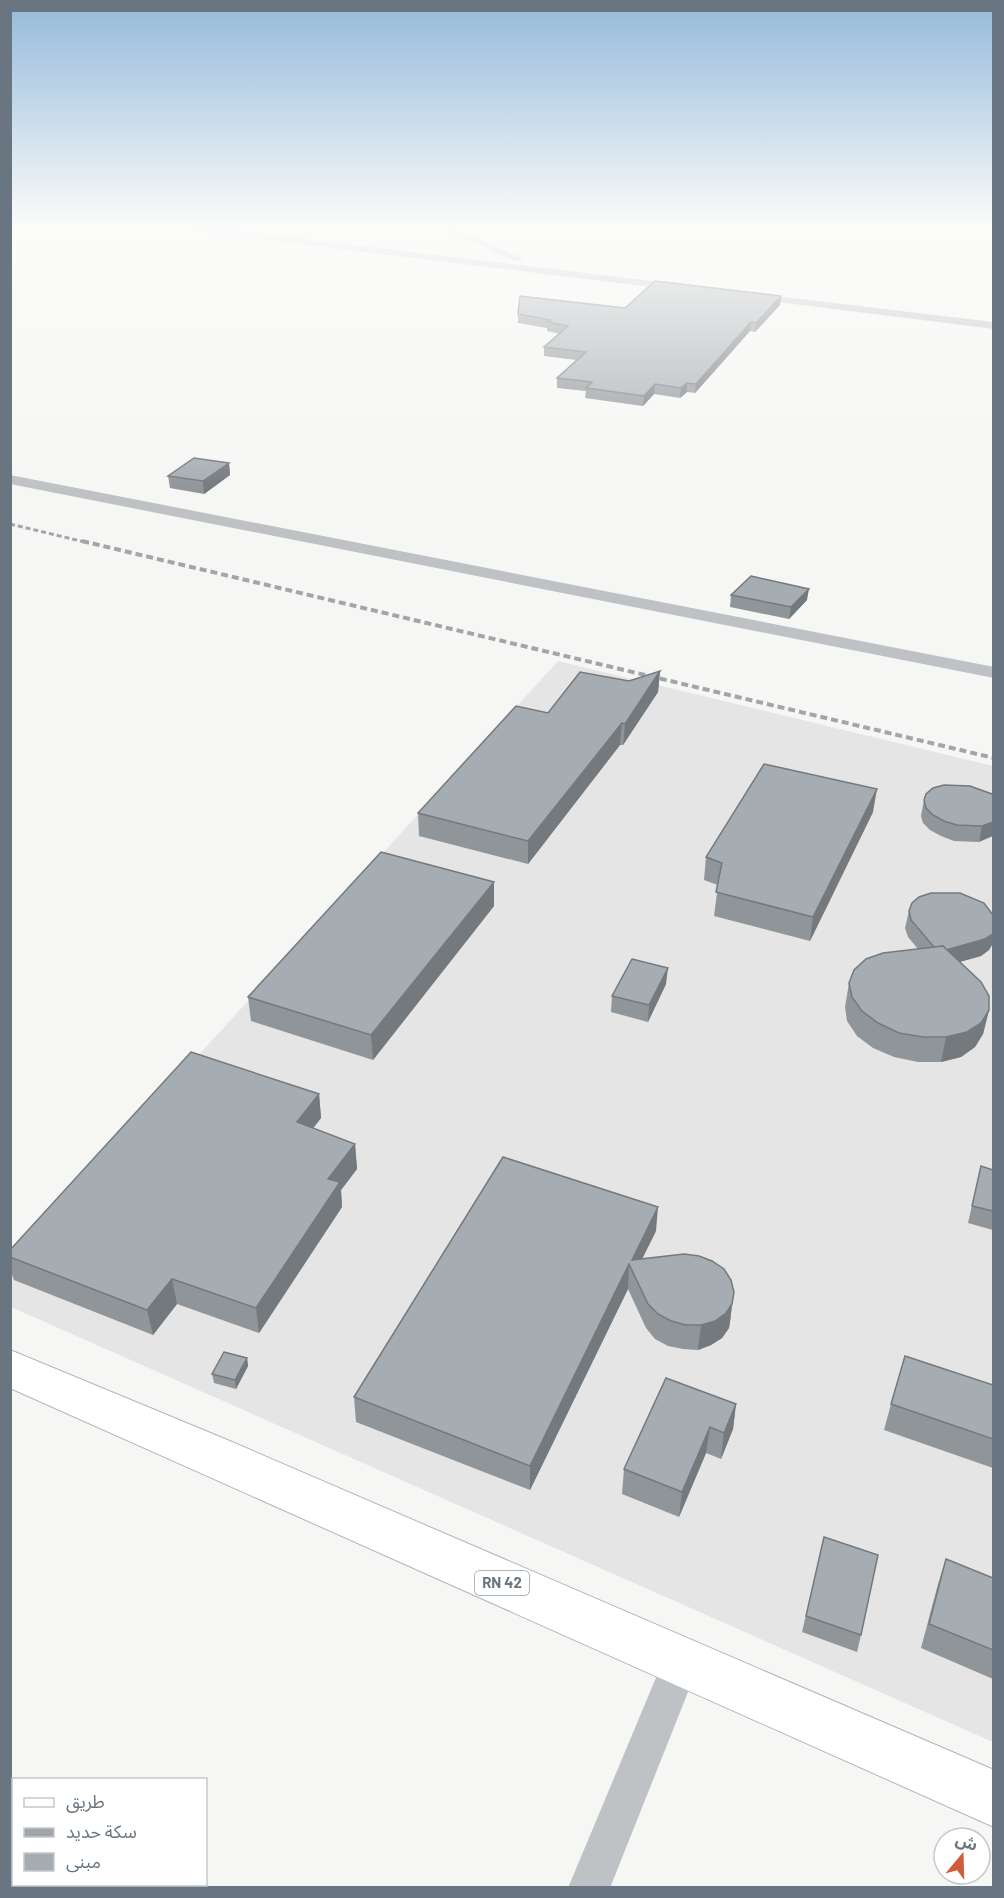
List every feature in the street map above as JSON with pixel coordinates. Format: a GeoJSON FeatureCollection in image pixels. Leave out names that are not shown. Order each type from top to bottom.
{"type":"FeatureCollection","features":[{"type":"Feature","properties":{"kind":"main road","name":"RN 42"},"geometry":{"type":"LineString","coordinates":[[10,1368],[230,1462],[993,1799]]}},
{"type":"Feature","properties":{"kind":"street"},"geometry":{"type":"LineString","coordinates":[[916,317],[993,326]]}},
{"type":"Feature","properties":{"kind":"street"},"geometry":{"type":"LineString","coordinates":[[10,479],[993,673]]}},
{"type":"Feature","properties":{"kind":"street"},"geometry":{"type":"LineString","coordinates":[[589,1887],[681,1662]]}},
{"type":"Feature","properties":{"kind":"shaded area"},"geometry":{"type":"Polygon","coordinates":[[[558,661],[993,766],[993,1742],[11,1307],[10,1262],[558,661]]]}},
{"type":"Feature","properties":{"kind":"building"},"geometry":{"type":"Polygon","coordinates":[[[532,317],[762,317],[756,323],[751,322],[696,384],[687,383],[681,388],[655,384],[644,396],[586,388],[592,382],[557,378],[586,352],[544,347],[568,326],[547,322],[551,320],[532,317]]]}},
{"type":"Feature","properties":{"kind":"building"},"geometry":{"type":"Polygon","coordinates":[[[194,458],[229,463],[203,481],[168,476],[194,458]]]}},
{"type":"Feature","properties":{"kind":"building"},"geometry":{"type":"Polygon","coordinates":[[[751,576],[809,589],[791,607],[731,595],[751,576]]]}},
{"type":"Feature","properties":{"kind":"building"},"geometry":{"type":"Polygon","coordinates":[[[660,671],[625,724],[622,723],[528,841],[418,813],[516,706],[548,713],[580,672],[629,681],[660,671]]]}},
{"type":"Feature","properties":{"kind":"building"},"geometry":{"type":"Polygon","coordinates":[[[764,764],[877,789],[813,917],[716,892],[722,863],[706,857],[764,764]]]}},
{"type":"Feature","properties":{"kind":"building"},"geometry":{"type":"Polygon","coordinates":[[[944,785],[970,786],[992,794],[993,822],[982,826],[957,825],[933,815],[926,808],[924,800],[926,794],[933,788],[944,785]]]}},
{"type":"Feature","properties":{"kind":"building"},"geometry":{"type":"Polygon","coordinates":[[[381,852],[494,882],[371,1035],[248,997],[381,852]]]}},
{"type":"Feature","properties":{"kind":"building"},"geometry":{"type":"Polygon","coordinates":[[[931,893],[960,893],[984,903],[993,915],[993,934],[985,939],[946,950],[943,946],[934,947],[911,920],[909,911],[912,903],[919,897],[931,893]]]}},
{"type":"Feature","properties":{"kind":"building"},"geometry":{"type":"Polygon","coordinates":[[[943,946],[981,982],[989,996],[989,1010],[981,1023],[967,1032],[946,1037],[923,1037],[899,1033],[878,1023],[862,1011],[852,997],[849,983],[854,970],[866,959],[883,953],[943,946]]]}},
{"type":"Feature","properties":{"kind":"building"},"geometry":{"type":"Polygon","coordinates":[[[632,959],[668,968],[649,1005],[612,996],[632,959]]]}},
{"type":"Feature","properties":{"kind":"building"},"geometry":{"type":"Polygon","coordinates":[[[191,1052],[319,1094],[297,1122],[355,1144],[328,1179],[340,1182],[256,1308],[172,1279],[147,1310],[10,1257],[10,1250],[191,1052]]]}},
{"type":"Feature","properties":{"kind":"building"},"geometry":{"type":"Polygon","coordinates":[[[503,1157],[658,1207],[632,1260],[684,1254],[699,1256],[724,1269],[731,1280],[734,1292],[732,1304],[726,1313],[715,1321],[701,1325],[686,1325],[671,1321],[658,1314],[648,1304],[629,1264],[530,1466],[354,1397],[503,1157]]]}},
{"type":"Feature","properties":{"kind":"building"},"geometry":{"type":"Polygon","coordinates":[[[981,1166],[993,1170],[993,1211],[972,1206],[981,1166]]]}},
{"type":"Feature","properties":{"kind":"building"},"geometry":{"type":"Polygon","coordinates":[[[224,1352],[247,1358],[235,1380],[212,1374],[224,1352]]]}},
{"type":"Feature","properties":{"kind":"building"},"geometry":{"type":"Polygon","coordinates":[[[905,1356],[993,1385],[993,1439],[891,1404],[905,1356]]]}},
{"type":"Feature","properties":{"kind":"building"},"geometry":{"type":"Polygon","coordinates":[[[666,1378],[736,1404],[724,1433],[710,1427],[682,1492],[624,1469],[666,1378]]]}},
{"type":"Feature","properties":{"kind":"building"},"geometry":{"type":"Polygon","coordinates":[[[824,1537],[878,1555],[861,1635],[806,1616],[824,1537]]]}},
{"type":"Feature","properties":{"kind":"building"},"geometry":{"type":"Polygon","coordinates":[[[946,1559],[993,1578],[993,1650],[929,1624],[946,1559]]]}},
{"type":"Feature","properties":{"kind":"railway"},"geometry":{"type":"LineString","coordinates":[[10,524],[89,543]]}},
{"type":"Feature","properties":{"kind":"railway"},"geometry":{"type":"LineString","coordinates":[[82,541],[994,758]]}}]}
